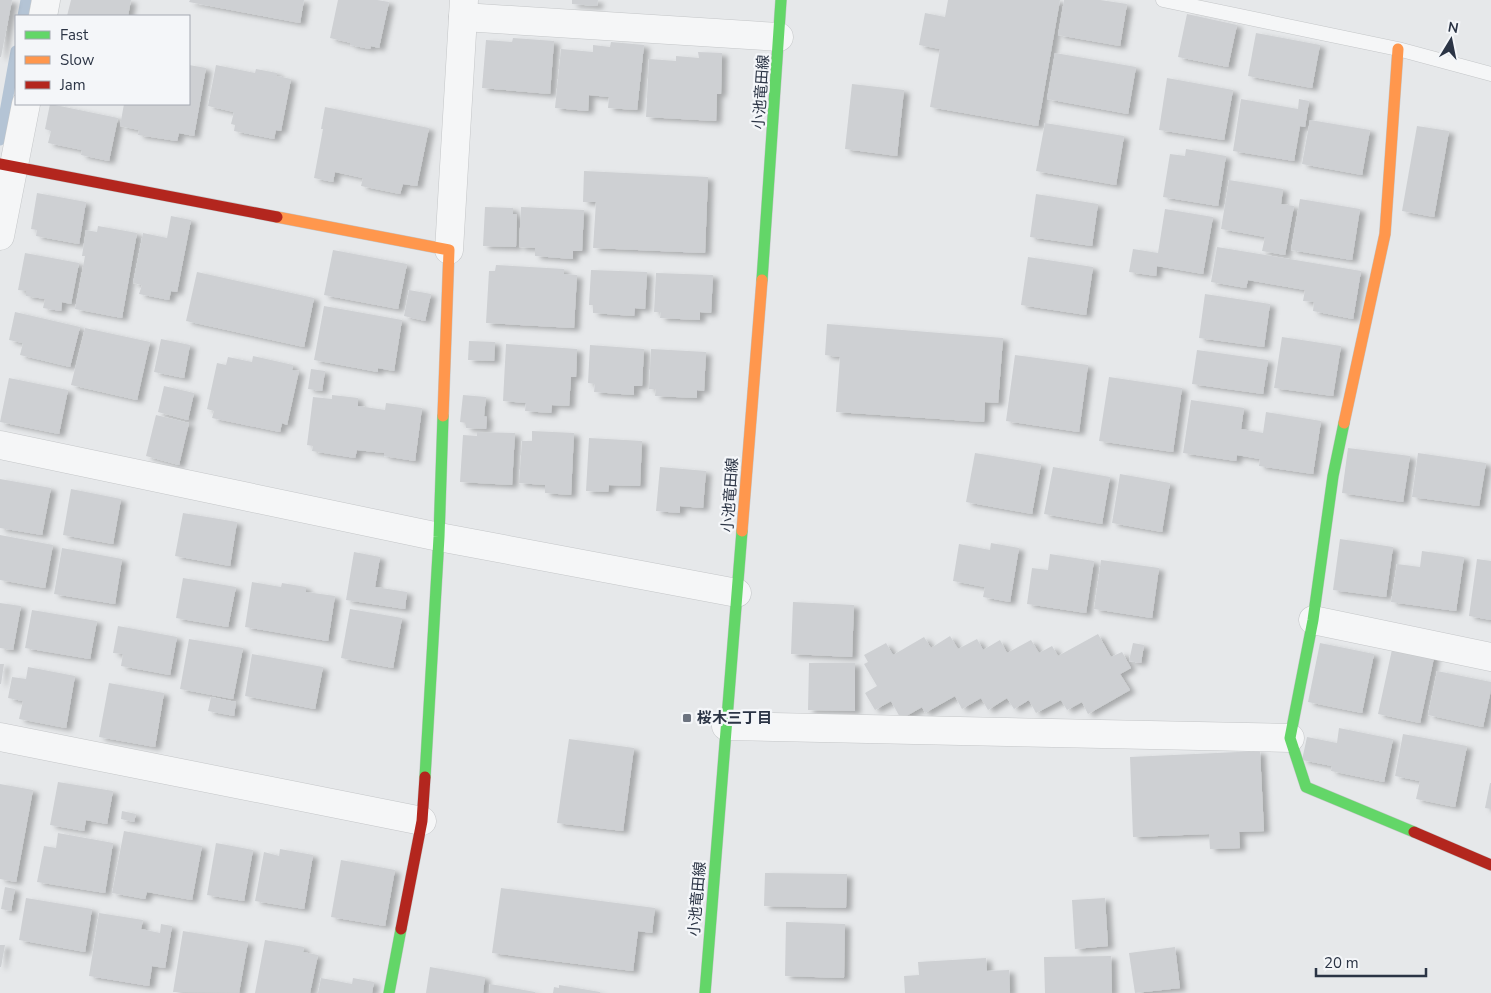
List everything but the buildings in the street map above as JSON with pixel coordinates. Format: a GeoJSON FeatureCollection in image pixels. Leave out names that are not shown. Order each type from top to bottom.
{"type":"FeatureCollection","features":[{"type":"Feature","properties":{"kind":"street"},"geometry":{"type":"LineString","coordinates":[[43,15],[46,0]]}},
{"type":"Feature","properties":{"kind":"street","name":"小池竜田線"},"geometry":{"type":"LineString","coordinates":[[704,993],[738,593],[782,0]]}},
{"type":"Feature","properties":{"kind":"street"},"geometry":{"type":"LineString","coordinates":[[390,993],[422,821],[439,537],[449,250],[464,8],[779,37]]}},
{"type":"Feature","properties":{"kind":"street"},"geometry":{"type":"LineString","coordinates":[[1398,49],[1385,234],[1333,476],[1313,620],[1290,738],[1306,787],[1491,864]]}},
{"type":"Feature","properties":{"kind":"street"},"geometry":{"type":"LineString","coordinates":[[0,236],[6,165],[26,105]]}},
{"type":"Feature","properties":{"kind":"street"},"geometry":{"type":"LineString","coordinates":[[6,165],[449,250]]}},
{"type":"Feature","properties":{"kind":"street"},"geometry":{"type":"LineString","coordinates":[[0,445],[439,537],[738,593]]}},
{"type":"Feature","properties":{"kind":"street"},"geometry":{"type":"LineString","coordinates":[[1313,620],[1491,657]]}},
{"type":"Feature","properties":{"kind":"street"},"geometry":{"type":"LineString","coordinates":[[726,726],[1290,738]]}},
{"type":"Feature","properties":{"kind":"street"},"geometry":{"type":"LineString","coordinates":[[0,737],[422,821]]}},
{"type":"Feature","properties":{"kind":"lane"},"geometry":{"type":"LineString","coordinates":[[1163,0],[1213,5],[1398,49],[1491,74]]}},
{"type":"Feature","properties":{"kind":"waterway"},"geometry":{"type":"LineString","coordinates":[[23,15],[26,0]]}},
{"type":"Feature","properties":{"kind":"waterway"},"geometry":{"type":"LineString","coordinates":[[0,140],[15,57]]}},
{"type":"Feature","properties":{"kind":"traffic: fast"},"geometry":{"type":"LineString","coordinates":[[762,280],[781,0]]}},
{"type":"Feature","properties":{"kind":"traffic: fast"},"geometry":{"type":"LineString","coordinates":[[425,777],[439,537],[443,416]]}},
{"type":"Feature","properties":{"kind":"traffic: fast"},"geometry":{"type":"LineString","coordinates":[[1344,423],[1333,476],[1313,620],[1290,738],[1306,787],[1414,832]]}},
{"type":"Feature","properties":{"kind":"traffic: fast"},"geometry":{"type":"LineString","coordinates":[[705,993],[742,531]]}},
{"type":"Feature","properties":{"kind":"traffic: fast"},"geometry":{"type":"LineString","coordinates":[[389,993],[401,929]]}},
{"type":"Feature","properties":{"kind":"traffic: slow"},"geometry":{"type":"LineString","coordinates":[[1344,423],[1385,234],[1398,49]]}},
{"type":"Feature","properties":{"kind":"traffic: slow"},"geometry":{"type":"LineString","coordinates":[[277,217],[449,250],[443,416]]}},
{"type":"Feature","properties":{"kind":"traffic: slow"},"geometry":{"type":"LineString","coordinates":[[742,531],[762,280]]}},
{"type":"Feature","properties":{"kind":"traffic: jam"},"geometry":{"type":"LineString","coordinates":[[0,164],[277,217]]}},
{"type":"Feature","properties":{"kind":"traffic: jam"},"geometry":{"type":"LineString","coordinates":[[401,929],[422,821],[425,777]]}},
{"type":"Feature","properties":{"kind":"traffic: jam"},"geometry":{"type":"LineString","coordinates":[[1414,832],[1491,865]]}},
{"type":"Feature","properties":{"kind":"place","name":"桜木三丁目"},"geometry":{"type":"Point","coordinates":[687,718]}}]}
